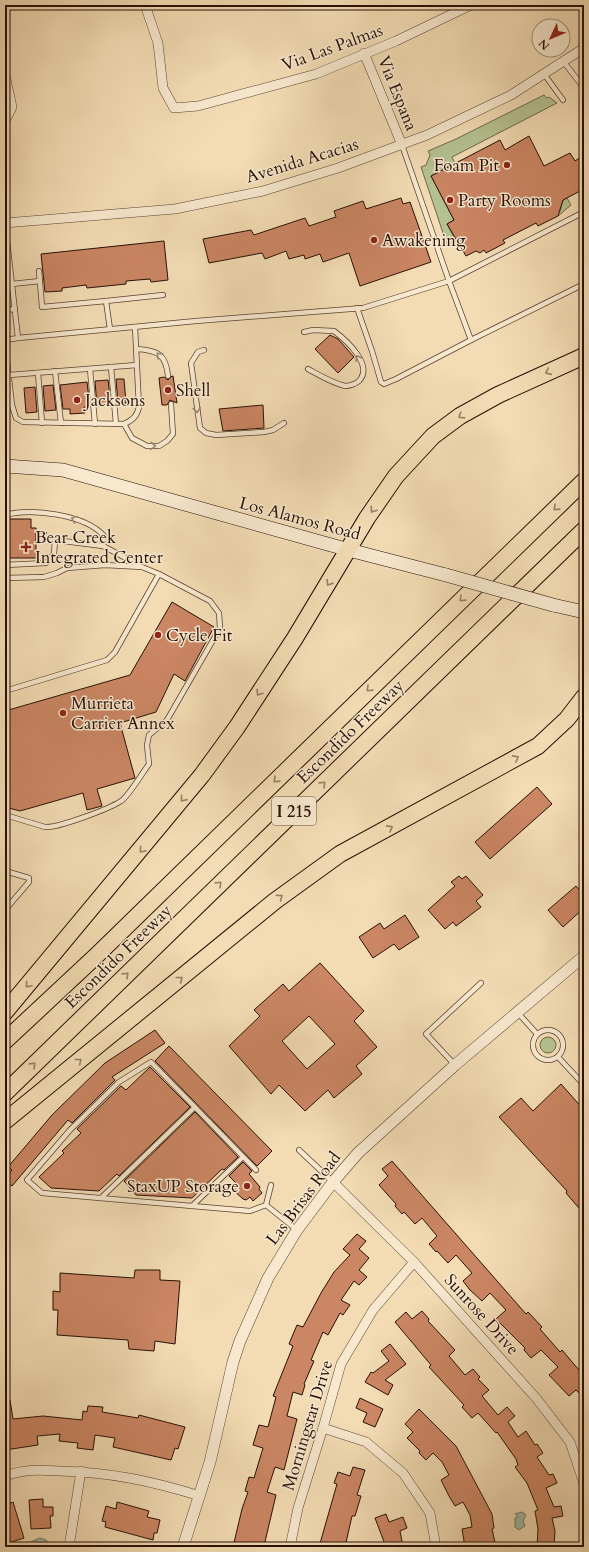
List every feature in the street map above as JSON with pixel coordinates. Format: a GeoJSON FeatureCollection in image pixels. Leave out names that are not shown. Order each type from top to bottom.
{"type":"FeatureCollection","features":[{"type":"Feature","properties":{"kind":"highway"},"geometry":{"type":"LineString","coordinates":[[5,1012],[202,775],[241,721],[349,550],[367,518],[396,476],[433,436],[460,416],[495,397],[584,356]]}},
{"type":"Feature","properties":{"kind":"highway","name":"Escondido Freeway"},"geometry":{"type":"LineString","coordinates":[[5,1041],[97,955],[584,481]]}},
{"type":"Feature","properties":{"kind":"highway","name":"Escondido Freeway"},"geometry":{"type":"LineString","coordinates":[[5,1093],[584,530]]}},
{"type":"Feature","properties":{"kind":"highway"},"geometry":{"type":"LineString","coordinates":[[5,1121],[312,872],[340,854],[538,746],[567,719],[584,697]]}},
{"type":"Feature","properties":{"kind":"main road","name":"Los Alamos Road"},"geometry":{"type":"LineString","coordinates":[[5,466],[63,470],[349,550],[584,612]]}},
{"type":"Feature","properties":{"kind":"street","name":"Via Las Palmas"},"geometry":{"type":"LineString","coordinates":[[145,5],[158,43],[163,88],[174,108],[198,106],[316,74],[471,5]]}},
{"type":"Feature","properties":{"kind":"street","name":"Avenida Acacias"},"geometry":{"type":"LineString","coordinates":[[5,223],[175,209],[263,191],[338,168],[427,135],[511,96],[584,48]]}},
{"type":"Feature","properties":{"kind":"street","name":"Via Espana"},"geometry":{"type":"LineString","coordinates":[[364,53],[402,145]]}},
{"type":"Feature","properties":{"kind":"street"},"geometry":{"type":"LineString","coordinates":[[5,76],[12,107],[5,121]]}},
{"type":"Feature","properties":{"kind":"street","name":"Las Brisas Road"},"geometry":{"type":"LineString","coordinates":[[183,1547],[200,1496],[233,1362],[240,1341],[268,1278],[297,1230],[333,1182],[358,1154],[455,1065],[584,956]]}},
{"type":"Feature","properties":{"kind":"street","name":"Sunrose Drive"},"geometry":{"type":"LineString","coordinates":[[333,1182],[414,1262],[536,1398],[570,1442],[584,1484]]}},
{"type":"Feature","properties":{"kind":"street","name":"Morningstar Drive"},"geometry":{"type":"LineString","coordinates":[[290,1547],[298,1508],[341,1364],[373,1310],[414,1262]]}},
{"type":"Feature","properties":{"kind":"street"},"geometry":{"type":"LineString","coordinates":[[323,1428],[366,1442],[403,1473],[430,1513],[436,1547]]}},
{"type":"Feature","properties":{"kind":"street"},"geometry":{"type":"LineString","coordinates":[[5,1476],[23,1470],[81,1471],[146,1480],[200,1496]]}},
{"type":"Feature","properties":{"kind":"street"},"geometry":{"type":"LineString","coordinates":[[69,1547],[81,1471]]}},
{"type":"Feature","properties":{"kind":"lane"},"geometry":{"type":"LineString","coordinates":[[563,61],[584,88]]}},
{"type":"Feature","properties":{"kind":"lane"},"geometry":{"type":"LineString","coordinates":[[544,74],[563,100]]}},
{"type":"Feature","properties":{"kind":"lane"},"geometry":{"type":"LineString","coordinates":[[402,145],[448,282],[471,340]]}},
{"type":"Feature","properties":{"kind":"lane"},"geometry":{"type":"LineString","coordinates":[[5,340],[110,329],[356,308],[448,282],[584,212]]}},
{"type":"Feature","properties":{"kind":"lane"},"geometry":{"type":"LineString","coordinates":[[5,223],[18,338]]}},
{"type":"Feature","properties":{"kind":"lane"},"geometry":{"type":"LineString","coordinates":[[39,271],[42,307],[163,295]]}},
{"type":"Feature","properties":{"kind":"lane"},"geometry":{"type":"LineString","coordinates":[[12,284],[40,281]]}},
{"type":"Feature","properties":{"kind":"lane"},"geometry":{"type":"LineString","coordinates":[[356,308],[372,351],[381,382],[384,384],[584,284]]}},
{"type":"Feature","properties":{"kind":"lane"},"geometry":{"type":"LineString","coordinates":[[106,301],[110,329]]}},
{"type":"Feature","properties":{"kind":"lane"},"geometry":{"type":"LineString","coordinates":[[5,310],[15,309]]}},
{"type":"Feature","properties":{"kind":"lane"},"geometry":{"type":"LineString","coordinates":[[5,344],[12,405],[16,418],[23,422],[124,424],[132,421],[137,414],[139,407],[135,327]]}},
{"type":"Feature","properties":{"kind":"lane"},"geometry":{"type":"LineString","coordinates":[[304,332],[313,330],[334,331],[354,351],[360,359],[363,368],[360,380],[355,384],[346,386],[308,369]]}},
{"type":"Feature","properties":{"kind":"lane"},"geometry":{"type":"LineString","coordinates":[[136,349],[149,350],[161,355],[167,366],[168,376]]}},
{"type":"Feature","properties":{"kind":"lane"},"geometry":{"type":"LineString","coordinates":[[204,350],[198,352],[193,357],[191,363],[200,428],[206,433],[216,435],[264,432],[273,430],[284,423]]}},
{"type":"Feature","properties":{"kind":"lane"},"geometry":{"type":"LineString","coordinates":[[9,375],[137,365]]}},
{"type":"Feature","properties":{"kind":"lane"},"geometry":{"type":"LineString","coordinates":[[111,367],[116,424]]}},
{"type":"Feature","properties":{"kind":"lane"},"geometry":{"type":"LineString","coordinates":[[90,368],[95,424]]}},
{"type":"Feature","properties":{"kind":"lane"},"geometry":{"type":"LineString","coordinates":[[55,371],[61,423]]}},
{"type":"Feature","properties":{"kind":"lane"},"geometry":{"type":"LineString","coordinates":[[38,373],[42,423]]}},
{"type":"Feature","properties":{"kind":"lane"},"geometry":{"type":"LineString","coordinates":[[124,424],[132,438],[147,446],[159,446],[167,442],[173,434],[171,404]]}},
{"type":"Feature","properties":{"kind":"lane"},"geometry":{"type":"LineString","coordinates":[[5,515],[33,512],[68,517],[99,530],[104,536],[103,546]]}},
{"type":"Feature","properties":{"kind":"lane"},"geometry":{"type":"LineString","coordinates":[[5,564],[46,563],[54,554],[55,540],[103,546],[210,601],[219,614],[220,628],[167,720],[149,735],[146,745],[149,764],[122,801],[66,824],[52,828],[5,815]]}},
{"type":"Feature","properties":{"kind":"lane"},"geometry":{"type":"LineString","coordinates":[[5,578],[44,577],[73,567],[105,565],[142,567]]}},
{"type":"Feature","properties":{"kind":"lane"},"geometry":{"type":"LineString","coordinates":[[5,691],[107,660],[115,652],[159,574]]}},
{"type":"Feature","properties":{"kind":"lane"},"geometry":{"type":"LineString","coordinates":[[5,871],[29,878],[29,882],[5,910]]}},
{"type":"Feature","properties":{"kind":"lane"},"geometry":{"type":"LineString","coordinates":[[455,1065],[426,1034],[482,983]]}},
{"type":"Feature","properties":{"kind":"lane"},"geometry":{"type":"LineString","coordinates":[[518,1013],[537,1034]]}},
{"type":"Feature","properties":{"kind":"lane"},"geometry":{"type":"LineString","coordinates":[[546,1030],[559,1034],[564,1046],[558,1057],[545,1060],[537,1056],[532,1046],[537,1034],[546,1030]]}},
{"type":"Feature","properties":{"kind":"lane"},"geometry":{"type":"LineString","coordinates":[[558,1057],[584,1085]]}},
{"type":"Feature","properties":{"kind":"lane"},"geometry":{"type":"LineString","coordinates":[[256,1170],[150,1062],[119,1082],[70,1130],[27,1180],[42,1193],[250,1211],[266,1205]]}},
{"type":"Feature","properties":{"kind":"lane"},"geometry":{"type":"LineString","coordinates":[[101,1198],[195,1107]]}},
{"type":"Feature","properties":{"kind":"lane"},"geometry":{"type":"LineString","coordinates":[[299,1150],[333,1182]]}},
{"type":"Feature","properties":{"kind":"lane"},"geometry":{"type":"LineString","coordinates":[[192,1206],[243,1157]]}},
{"type":"Feature","properties":{"kind":"lane"},"geometry":{"type":"LineString","coordinates":[[266,1205],[271,1184]]}},
{"type":"Feature","properties":{"kind":"lane"},"geometry":{"type":"LineString","coordinates":[[266,1205],[297,1230]]}},
{"type":"Feature","properties":{"kind":"path"},"geometry":{"type":"LineString","coordinates":[[36,532],[47,533]]}},
{"type":"Feature","properties":{"kind":"green space"},"geometry":{"type":"Polygon","coordinates":[[[544,95],[557,103],[452,157],[455,163],[431,176],[454,220],[447,224],[456,241],[447,245],[421,167],[426,165],[430,155],[428,151],[456,139],[544,95]]]}},
{"type":"Feature","properties":{"kind":"green space"},"geometry":{"type":"Polygon","coordinates":[[[567,198],[571,205],[558,216],[556,213],[560,211],[563,200],[567,198]]]}},
{"type":"Feature","properties":{"kind":"green space"},"geometry":{"type":"Polygon","coordinates":[[[548,1037],[555,1042],[556,1045],[551,1052],[548,1053],[541,1048],[540,1045],[545,1038],[548,1037]]]}},
{"type":"Feature","properties":{"kind":"shaded area"},"geometry":{"type":"Polygon","coordinates":[[[522,1512],[526,1515],[523,1521],[525,1526],[519,1530],[515,1527],[515,1518],[518,1517],[515,1514],[522,1512]]]}},
{"type":"Feature","properties":{"kind":"shaded area"},"geometry":{"type":"Polygon","coordinates":[[[39,1538],[46,1540],[48,1543],[46,1547],[32,1547],[31,1542],[39,1538]]]}},
{"type":"Feature","properties":{"kind":"building"},"geometry":{"type":"Polygon","coordinates":[[[529,136],[544,166],[570,153],[575,161],[584,155],[584,189],[563,200],[558,216],[538,226],[536,223],[503,240],[505,243],[486,253],[484,250],[480,253],[476,251],[466,256],[447,224],[454,220],[431,176],[500,140],[505,150],[529,136]]]}},
{"type":"Feature","properties":{"kind":"building"},"geometry":{"type":"Polygon","coordinates":[[[401,198],[403,204],[410,202],[431,262],[360,286],[349,253],[323,262],[320,254],[305,259],[304,255],[289,259],[286,251],[265,259],[262,253],[209,263],[203,239],[251,230],[254,235],[305,218],[309,226],[336,217],[334,211],[363,201],[366,209],[401,198]]]}},
{"type":"Feature","properties":{"kind":"building"},"geometry":{"type":"Polygon","coordinates":[[[164,241],[168,280],[151,282],[150,279],[126,281],[126,284],[87,288],[86,285],[62,288],[62,291],[45,292],[41,254],[164,241]]]}},
{"type":"Feature","properties":{"kind":"building"},"geometry":{"type":"Polygon","coordinates":[[[330,335],[338,339],[354,357],[338,373],[315,349],[330,335]]]}},
{"type":"Feature","properties":{"kind":"building","name":"Shell"},"geometry":{"type":"Polygon","coordinates":[[[172,376],[177,403],[170,400],[167,405],[162,405],[159,378],[164,377],[168,380],[172,376]]]}},
{"type":"Feature","properties":{"kind":"building"},"geometry":{"type":"Polygon","coordinates":[[[116,379],[124,379],[126,403],[118,404],[116,379]]]}},
{"type":"Feature","properties":{"kind":"building"},"geometry":{"type":"Polygon","coordinates":[[[108,380],[111,405],[97,406],[95,381],[108,380]]]}},
{"type":"Feature","properties":{"kind":"building"},"geometry":{"type":"Polygon","coordinates":[[[87,382],[90,407],[84,407],[85,413],[70,414],[70,409],[63,409],[60,385],[87,382]]]}},
{"type":"Feature","properties":{"kind":"building"},"geometry":{"type":"Polygon","coordinates":[[[53,385],[56,410],[45,411],[43,386],[53,385]]]}},
{"type":"Feature","properties":{"kind":"building"},"geometry":{"type":"Polygon","coordinates":[[[35,387],[37,412],[26,413],[24,388],[35,387]]]}},
{"type":"Feature","properties":{"kind":"building"},"geometry":{"type":"Polygon","coordinates":[[[263,405],[264,428],[223,431],[219,409],[263,405]]]}},
{"type":"Feature","properties":{"kind":"building"},"geometry":{"type":"Polygon","coordinates":[[[5,519],[31,519],[31,528],[36,528],[36,558],[5,558],[5,519]]]}},
{"type":"Feature","properties":{"kind":"building"},"geometry":{"type":"Polygon","coordinates":[[[172,602],[214,627],[185,681],[174,674],[156,712],[120,723],[135,778],[97,789],[102,806],[87,810],[83,793],[20,811],[5,807],[5,711],[130,675],[172,602]]]}},
{"type":"Feature","properties":{"kind":"building"},"geometry":{"type":"Polygon","coordinates":[[[537,787],[552,804],[490,859],[475,842],[537,787]]]}},
{"type":"Feature","properties":{"kind":"building"},"geometry":{"type":"Polygon","coordinates":[[[459,876],[462,879],[466,876],[483,895],[476,901],[481,907],[456,926],[453,922],[445,929],[428,910],[455,886],[451,882],[459,876]]]}},
{"type":"Feature","properties":{"kind":"building"},"geometry":{"type":"Polygon","coordinates":[[[576,886],[584,895],[584,908],[563,927],[548,910],[576,886]]]}},
{"type":"Feature","properties":{"kind":"building"},"geometry":{"type":"Polygon","coordinates":[[[405,915],[419,937],[399,950],[394,944],[373,958],[359,937],[380,923],[384,929],[405,915]]]}},
{"type":"Feature","properties":{"kind":"building"},"geometry":{"type":"Polygon","coordinates":[[[320,963],[364,1011],[354,1021],[377,1047],[356,1066],[362,1074],[334,1098],[328,1090],[305,1111],[279,1085],[271,1094],[229,1046],[260,1016],[254,1010],[283,984],[289,991],[320,963]],[[309,1016],[282,1041],[307,1069],[335,1044],[309,1016]]]}},
{"type":"Feature","properties":{"kind":"building"},"geometry":{"type":"Polygon","coordinates":[[[155,1030],[165,1043],[112,1077],[115,1080],[72,1123],[68,1120],[12,1186],[5,1181],[5,1178],[12,1170],[8,1167],[52,1115],[105,1063],[155,1030]]]}},
{"type":"Feature","properties":{"kind":"building"},"geometry":{"type":"Polygon","coordinates":[[[169,1046],[272,1151],[257,1166],[155,1061],[169,1046]]]}},
{"type":"Feature","properties":{"kind":"building"},"geometry":{"type":"Polygon","coordinates":[[[150,1067],[190,1107],[119,1176],[117,1174],[99,1191],[51,1188],[39,1177],[64,1153],[62,1151],[81,1133],[77,1129],[121,1086],[126,1090],[150,1067]]]}},
{"type":"Feature","properties":{"kind":"building"},"geometry":{"type":"Polygon","coordinates":[[[561,1084],[584,1110],[584,1214],[566,1193],[567,1191],[499,1117],[521,1098],[533,1111],[561,1084]]]}},
{"type":"Feature","properties":{"kind":"building"},"geometry":{"type":"Polygon","coordinates":[[[195,1112],[238,1157],[224,1170],[222,1169],[192,1198],[136,1195],[124,1181],[195,1112]]]}},
{"type":"Feature","properties":{"kind":"building"},"geometry":{"type":"Polygon","coordinates":[[[392,1161],[526,1314],[528,1312],[542,1327],[540,1329],[560,1352],[562,1350],[579,1370],[584,1366],[584,1398],[576,1390],[569,1396],[549,1375],[558,1367],[541,1350],[531,1358],[524,1350],[525,1348],[496,1319],[506,1310],[490,1293],[482,1301],[470,1290],[463,1281],[472,1273],[456,1255],[448,1263],[429,1244],[437,1236],[422,1218],[415,1224],[404,1212],[402,1214],[395,1206],[396,1204],[379,1185],[388,1176],[382,1169],[392,1161]]]}},
{"type":"Feature","properties":{"kind":"building","name":"StaxUP Storage"},"geometry":{"type":"Polygon","coordinates":[[[243,1162],[252,1171],[249,1174],[260,1187],[259,1189],[262,1193],[253,1201],[250,1197],[246,1200],[243,1199],[232,1189],[237,1184],[229,1176],[243,1162]]]}},
{"type":"Feature","properties":{"kind":"building"},"geometry":{"type":"Polygon","coordinates":[[[357,1234],[366,1241],[359,1249],[369,1258],[359,1270],[367,1277],[359,1285],[354,1281],[341,1300],[350,1305],[343,1315],[340,1313],[328,1335],[323,1332],[311,1360],[314,1361],[304,1384],[302,1395],[293,1392],[287,1416],[297,1419],[284,1470],[275,1467],[267,1492],[276,1495],[264,1546],[255,1544],[254,1547],[233,1547],[242,1509],[248,1492],[245,1491],[249,1477],[254,1478],[263,1448],[253,1445],[259,1425],[268,1427],[276,1397],[273,1396],[293,1346],[289,1344],[297,1325],[303,1327],[334,1272],[350,1255],[343,1249],[357,1234]]]}},
{"type":"Feature","properties":{"kind":"building"},"geometry":{"type":"Polygon","coordinates":[[[135,1270],[160,1270],[160,1280],[180,1281],[175,1344],[155,1341],[154,1351],[129,1349],[128,1340],[57,1335],[58,1310],[53,1310],[53,1291],[60,1292],[60,1273],[134,1278],[135,1270]]]}},
{"type":"Feature","properties":{"kind":"building"},"geometry":{"type":"Polygon","coordinates":[[[422,1311],[429,1319],[428,1321],[455,1350],[449,1356],[465,1375],[473,1369],[480,1377],[478,1379],[489,1390],[482,1396],[498,1415],[507,1407],[515,1416],[508,1422],[518,1437],[526,1431],[535,1445],[537,1444],[543,1453],[537,1457],[549,1475],[553,1474],[557,1483],[546,1488],[554,1507],[561,1506],[563,1516],[552,1518],[555,1531],[554,1547],[537,1547],[538,1529],[535,1511],[538,1510],[527,1483],[515,1467],[518,1465],[516,1459],[497,1432],[496,1433],[478,1413],[472,1418],[462,1407],[464,1405],[429,1367],[431,1365],[395,1322],[406,1312],[412,1319],[422,1311]]]}},
{"type":"Feature","properties":{"kind":"building"},"geometry":{"type":"Polygon","coordinates":[[[390,1344],[406,1364],[385,1380],[393,1385],[388,1395],[365,1382],[371,1372],[373,1373],[389,1361],[381,1351],[390,1344]]]}},
{"type":"Feature","properties":{"kind":"building"},"geometry":{"type":"Polygon","coordinates":[[[360,1398],[383,1409],[375,1427],[363,1422],[367,1413],[356,1408],[360,1398]]]}},
{"type":"Feature","properties":{"kind":"building"},"geometry":{"type":"Polygon","coordinates":[[[5,1400],[10,1400],[13,1419],[43,1416],[82,1420],[83,1411],[87,1412],[88,1406],[103,1407],[102,1412],[138,1418],[139,1415],[185,1427],[178,1449],[175,1448],[171,1460],[113,1447],[115,1438],[95,1435],[93,1450],[77,1448],[78,1443],[59,1441],[60,1434],[37,1436],[38,1445],[5,1450],[5,1400]]]}},
{"type":"Feature","properties":{"kind":"building"},"geometry":{"type":"Polygon","coordinates":[[[419,1409],[456,1446],[492,1514],[494,1528],[492,1529],[496,1547],[465,1547],[462,1529],[472,1527],[470,1515],[463,1502],[455,1506],[449,1496],[441,1480],[449,1475],[442,1462],[433,1453],[426,1460],[419,1453],[420,1451],[407,1438],[413,1432],[405,1424],[419,1409]]]}},
{"type":"Feature","properties":{"kind":"building"},"geometry":{"type":"Polygon","coordinates":[[[353,1467],[365,1470],[357,1495],[361,1496],[355,1516],[352,1516],[345,1547],[319,1547],[337,1484],[334,1483],[338,1472],[350,1476],[353,1467]]]}},
{"type":"Feature","properties":{"kind":"building"},"geometry":{"type":"Polygon","coordinates":[[[43,1499],[43,1507],[53,1507],[53,1516],[50,1516],[51,1528],[31,1529],[29,1500],[43,1499]]]}},
{"type":"Feature","properties":{"kind":"building"},"geometry":{"type":"Polygon","coordinates":[[[13,1502],[24,1538],[5,1544],[5,1505],[13,1502]]]}},
{"type":"Feature","properties":{"kind":"building"},"geometry":{"type":"Polygon","coordinates":[[[117,1502],[149,1511],[147,1517],[160,1520],[157,1533],[154,1533],[153,1540],[105,1527],[106,1522],[102,1521],[106,1506],[116,1509],[117,1502]]]}},
{"type":"Feature","properties":{"kind":"building"},"geometry":{"type":"Polygon","coordinates":[[[386,1514],[389,1522],[403,1517],[407,1528],[400,1531],[403,1547],[386,1547],[375,1518],[386,1514]]]}},
{"type":"Feature","properties":{"kind":"place","name":"Foam Pit"},"geometry":{"type":"Point","coordinates":[507,165]}},
{"type":"Feature","properties":{"kind":"place","name":"Party Rooms"},"geometry":{"type":"Point","coordinates":[450,200]}},
{"type":"Feature","properties":{"kind":"place","name":"Awakening"},"geometry":{"type":"Point","coordinates":[374,240]}},
{"type":"Feature","properties":{"kind":"place","name":"Shell"},"geometry":{"type":"Point","coordinates":[168,390]}},
{"type":"Feature","properties":{"kind":"place","name":"Jacksons"},"geometry":{"type":"Point","coordinates":[77,400]}},
{"type":"Feature","properties":{"kind":"place","name":"Bear Creek Integrated Center"},"geometry":{"type":"Point","coordinates":[26,547]}},
{"type":"Feature","properties":{"kind":"place","name":"Cycle Fit"},"geometry":{"type":"Point","coordinates":[158,635]}},
{"type":"Feature","properties":{"kind":"place","name":"Murrieta Carrier Annex"},"geometry":{"type":"Point","coordinates":[63,713]}},
{"type":"Feature","properties":{"kind":"place","name":"StaxUP Storage"},"geometry":{"type":"Point","coordinates":[247,1186]}}]}
